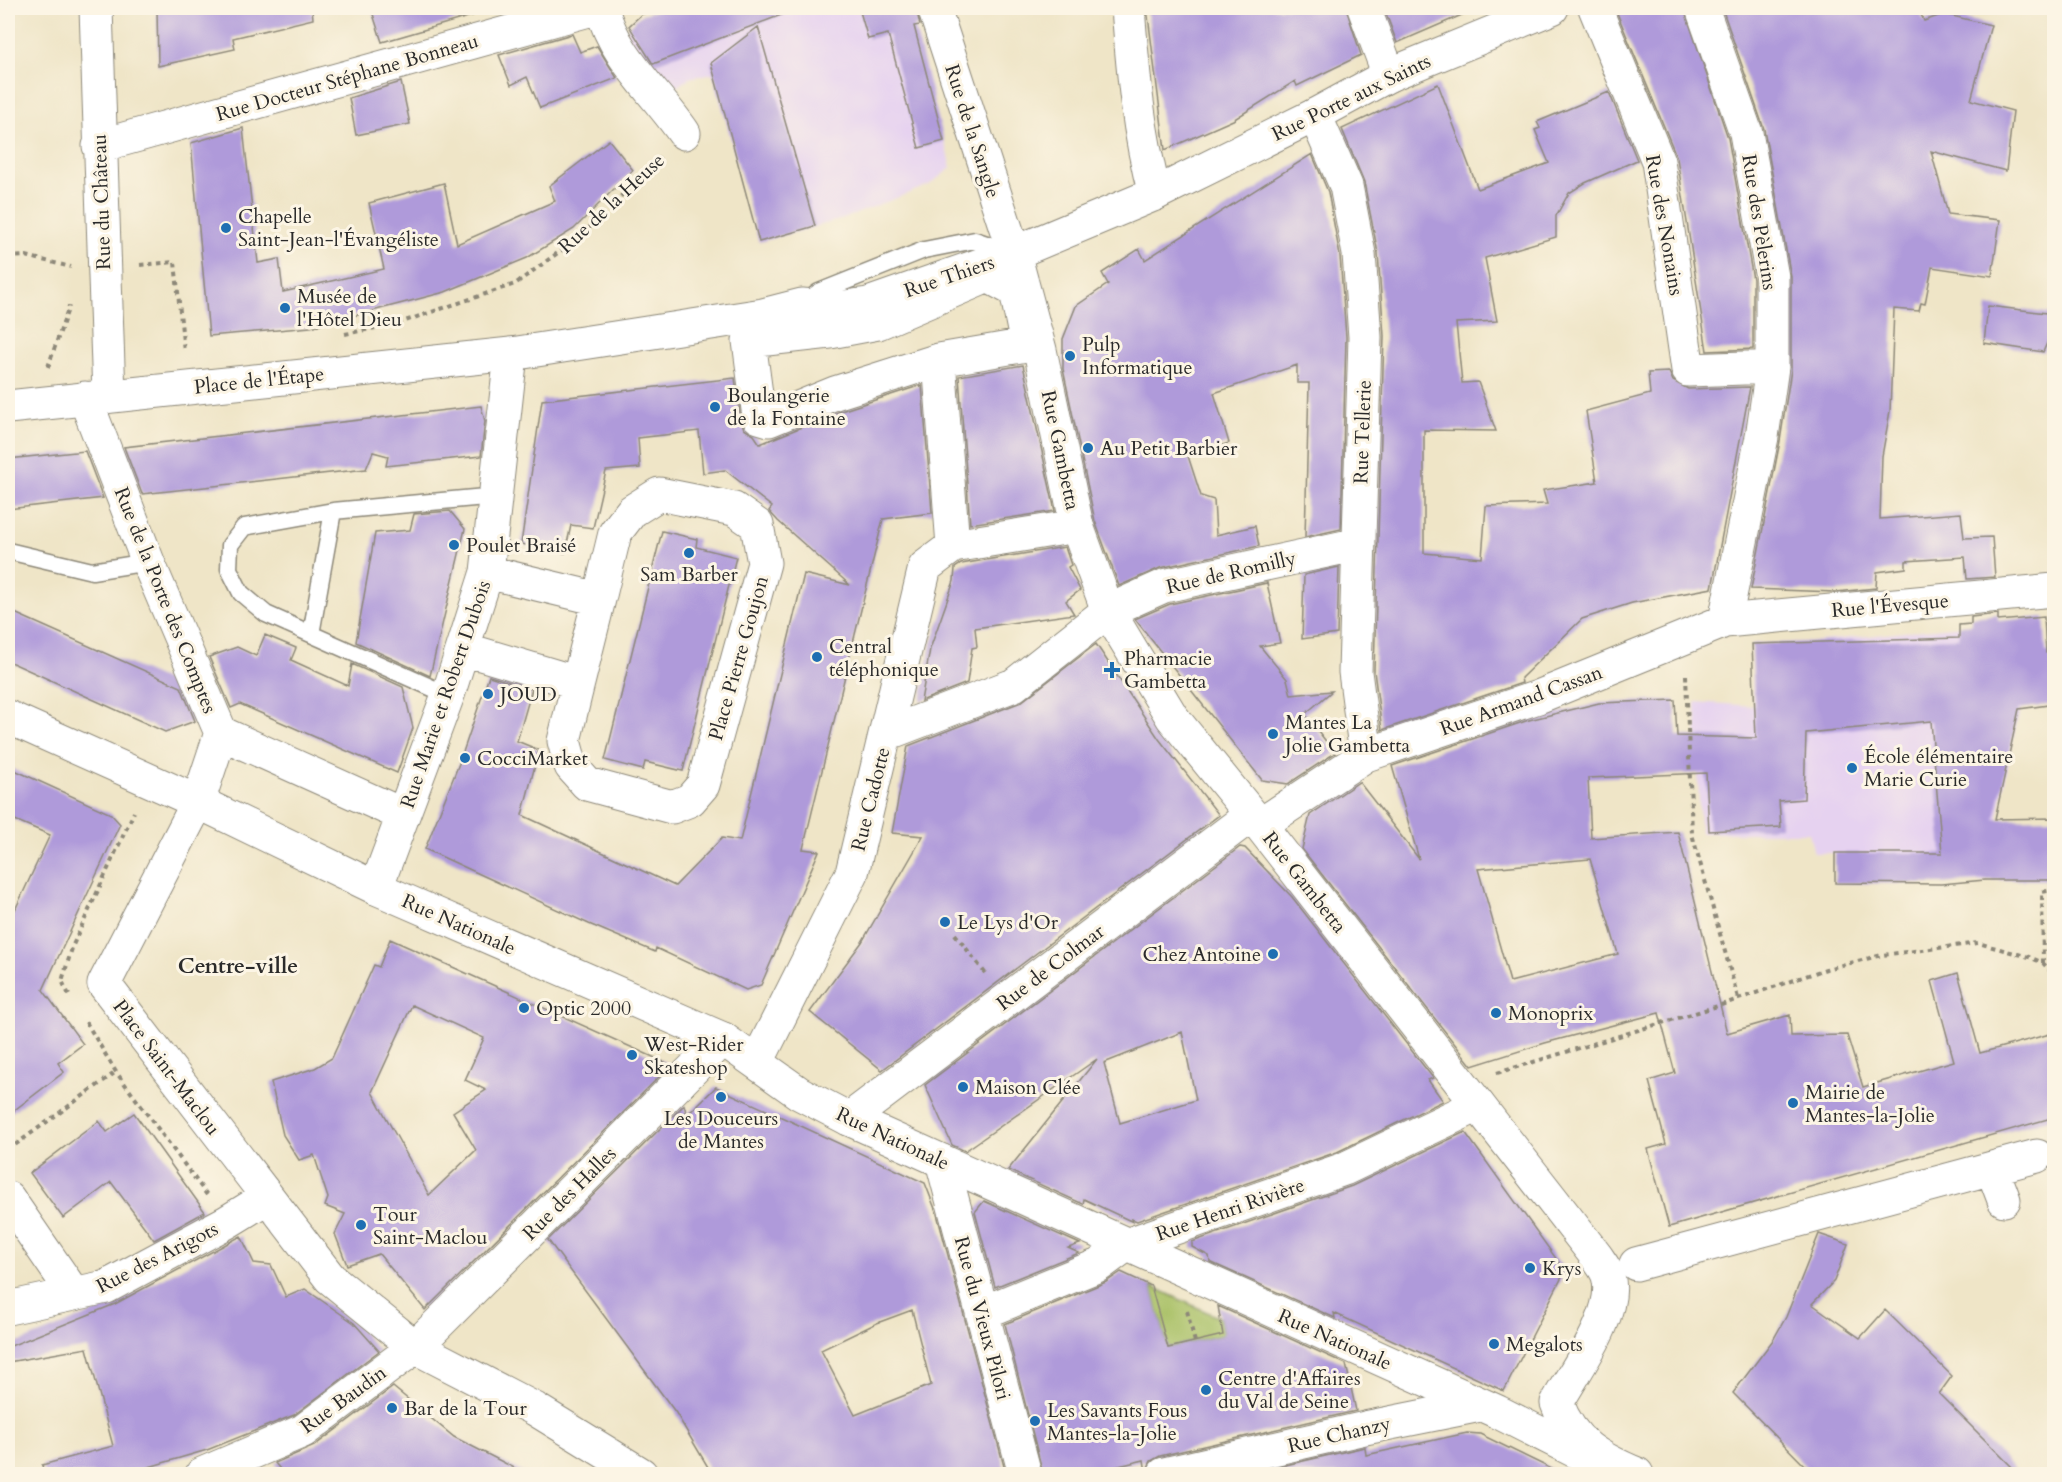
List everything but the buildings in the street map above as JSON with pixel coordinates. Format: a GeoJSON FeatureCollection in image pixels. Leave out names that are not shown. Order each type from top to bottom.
{"type":"FeatureCollection","features":[{"type":"Feature","properties":{"kind":"street","name":"Rue du Château"},"geometry":{"type":"LineString","coordinates":[[96,8],[104,268],[97,397]]}},
{"type":"Feature","properties":{"kind":"street","name":"Rue Docteur Stéphane Bonneau"},"geometry":{"type":"LineString","coordinates":[[99,147],[596,8]]}},
{"type":"Feature","properties":{"kind":"street"},"geometry":{"type":"LineString","coordinates":[[602,8],[606,24],[627,60],[684,133]]}},
{"type":"Feature","properties":{"kind":"street","name":"Rue de la Sangle"},"geometry":{"type":"LineString","coordinates":[[934,8],[1014,253]]}},
{"type":"Feature","properties":{"kind":"street"},"geometry":{"type":"LineString","coordinates":[[1128,8],[1143,148],[1155,194]]}},
{"type":"Feature","properties":{"kind":"street"},"geometry":{"type":"LineString","coordinates":[[1364,8],[1389,75]]}},
{"type":"Feature","properties":{"kind":"street","name":"Rue Porte aux Saints"},"geometry":{"type":"LineString","coordinates":[[1014,253],[1155,194],[1316,115],[1389,75],[1552,8]]}},
{"type":"Feature","properties":{"kind":"street","name":"Rue des Nonains"},"geometry":{"type":"LineString","coordinates":[[1594,8],[1658,161],[1688,370],[1772,367]]}},
{"type":"Feature","properties":{"kind":"street","name":"Rue des Pèlerins"},"geometry":{"type":"LineString","coordinates":[[1702,8],[1746,133],[1772,277],[1772,367],[1762,437],[1725,621]]}},
{"type":"Feature","properties":{"kind":"street","name":"Rue Tellerie"},"geometry":{"type":"LineString","coordinates":[[1316,115],[1346,186],[1359,254],[1365,337],[1355,672],[1366,755]]}},
{"type":"Feature","properties":{"kind":"street","name":"Rue Thiers"},"geometry":{"type":"LineString","coordinates":[[511,354],[763,315],[802,305],[836,308],[868,304],[1014,253]]}},
{"type":"Feature","properties":{"kind":"street","name":"Rue Gambetta"},"geometry":{"type":"LineString","coordinates":[[1014,253],[1040,350],[1077,526],[1108,611],[1172,717],[1470,1094],[1596,1256],[1608,1275],[1610,1291],[1605,1314],[1557,1403]]}},
{"type":"Feature","properties":{"kind":"street"},"geometry":{"type":"LineString","coordinates":[[988,276],[1016,291],[1027,345],[939,360],[835,393],[769,420],[759,417],[749,341],[830,332],[878,323],[988,276]]}},
{"type":"Feature","properties":{"kind":"street","name":"Place de l'Étape"},"geometry":{"type":"LineString","coordinates":[[8,407],[511,354]]}},
{"type":"Feature","properties":{"kind":"street","name":"Rue Marie et Robert Dubois"},"geometry":{"type":"LineString","coordinates":[[376,888],[448,695],[487,572],[511,354]]}},
{"type":"Feature","properties":{"kind":"street"},"geometry":{"type":"LineString","coordinates":[[939,360],[953,546]]}},
{"type":"Feature","properties":{"kind":"street","name":"Rue de la Porte des Comptes"},"geometry":{"type":"LineString","coordinates":[[97,397],[148,562],[221,733],[198,802]]}},
{"type":"Feature","properties":{"kind":"street","name":"Place Pierre Goujon"},"geometry":{"type":"LineString","coordinates":[[659,494],[734,509],[757,525],[764,562],[703,785],[690,800],[672,807],[587,784],[571,765],[564,741],[599,598],[615,533],[632,511],[659,494]]}},
{"type":"Feature","properties":{"kind":"street"},"geometry":{"type":"LineString","coordinates":[[886,734],[925,567],[953,546],[1077,526]]}},
{"type":"Feature","properties":{"kind":"street","name":"Rue de Romilly"},"geometry":{"type":"LineString","coordinates":[[1108,611],[1164,586],[1359,544]]}},
{"type":"Feature","properties":{"kind":"street"},"geometry":{"type":"LineString","coordinates":[[487,572],[599,598]]}},
{"type":"Feature","properties":{"kind":"street","name":"Rue l'Évesque"},"geometry":{"type":"LineString","coordinates":[[1725,621],[2055,590]]}},
{"type":"Feature","properties":{"kind":"street","name":"Rue Cadotte"},"geometry":{"type":"LineString","coordinates":[[757,1062],[852,873],[886,734],[1014,685],[1108,611]]}},
{"type":"Feature","properties":{"kind":"street","name":"Rue Armand Cassan"},"geometry":{"type":"LineString","coordinates":[[1255,820],[1366,755],[1538,698],[1686,635],[1725,621]]}},
{"type":"Feature","properties":{"kind":"street"},"geometry":{"type":"LineString","coordinates":[[464,649],[578,683]]}},
{"type":"Feature","properties":{"kind":"street","name":"Rue Nationale"},"geometry":{"type":"LineString","coordinates":[[8,717],[198,802],[376,888],[723,1039],[799,1093],[849,1119],[1489,1408],[1581,1454],[1597,1456]]}},
{"type":"Feature","properties":{"kind":"street"},"geometry":{"type":"LineString","coordinates":[[221,733],[404,815]]}},
{"type":"Feature","properties":{"kind":"street","name":"Place Saint-Maclou"},"geometry":{"type":"LineString","coordinates":[[198,802],[104,984],[266,1198]]}},
{"type":"Feature","properties":{"kind":"street","name":"Rue de Colmar"},"geometry":{"type":"LineString","coordinates":[[849,1119],[1006,999],[1255,820]]}},
{"type":"Feature","properties":{"kind":"street","name":"Rue des Halles"},"geometry":{"type":"LineString","coordinates":[[415,1347],[723,1039]]}},
{"type":"Feature","properties":{"kind":"street","name":"Rue Henri Rivière"},"geometry":{"type":"LineString","coordinates":[[982,1313],[1100,1265],[1126,1245],[1344,1169],[1470,1094]]}},
{"type":"Feature","properties":{"kind":"street"},"geometry":{"type":"LineString","coordinates":[[1636,1264],[2037,1156]]}},
{"type":"Feature","properties":{"kind":"street","name":"Rue du Vieux Pilori"},"geometry":{"type":"LineString","coordinates":[[942,1161],[1025,1474]]}},
{"type":"Feature","properties":{"kind":"street"},"geometry":{"type":"LineString","coordinates":[[1992,1168],[2004,1200]]}},
{"type":"Feature","properties":{"kind":"street"},"geometry":{"type":"LineString","coordinates":[[8,1198],[74,1294]]}},
{"type":"Feature","properties":{"kind":"street"},"geometry":{"type":"LineString","coordinates":[[266,1198],[330,1278],[415,1347],[536,1409],[641,1474]]}},
{"type":"Feature","properties":{"kind":"street","name":"Rue des Arigots"},"geometry":{"type":"LineString","coordinates":[[8,1308],[106,1287],[227,1222],[266,1198]]}},
{"type":"Feature","properties":{"kind":"street","name":"Rue Baudin"},"geometry":{"type":"LineString","coordinates":[[202,1474],[303,1431],[415,1347]]}},
{"type":"Feature","properties":{"kind":"street"},"geometry":{"type":"LineString","coordinates":[[1489,1408],[1524,1414],[1557,1403],[1570,1430],[1597,1456],[1637,1474]]}},
{"type":"Feature","properties":{"kind":"street","name":"Rue Chanzy"},"geometry":{"type":"LineString","coordinates":[[1164,1474],[1365,1428],[1489,1408]]}},
{"type":"Feature","properties":{"kind":"lane"},"geometry":{"type":"LineString","coordinates":[[448,695],[266,614],[241,592],[229,569],[230,545],[244,527],[333,512],[496,496]]}},
{"type":"Feature","properties":{"kind":"lane"},"geometry":{"type":"LineString","coordinates":[[311,634],[333,512]]}},
{"type":"Feature","properties":{"kind":"lane"},"geometry":{"type":"LineString","coordinates":[[8,551],[92,572],[148,562]]}},
{"type":"Feature","properties":{"kind":"path","name":"Rue de la Heuse"},"geometry":{"type":"LineString","coordinates":[[334,336],[396,324],[515,284],[581,236],[684,133]]}},
{"type":"Feature","properties":{"kind":"path"},"geometry":{"type":"LineString","coordinates":[[8,257],[26,256],[81,270],[174,262],[184,352]]}},
{"type":"Feature","properties":{"kind":"path"},"geometry":{"type":"LineString","coordinates":[[46,374],[70,301]]}},
{"type":"Feature","properties":{"kind":"path"},"geometry":{"type":"LineString","coordinates":[[173,353],[193,351]]}},
{"type":"Feature","properties":{"kind":"path"},"geometry":{"type":"LineString","coordinates":[[1686,635],[1692,834],[1738,998]]}},
{"type":"Feature","properties":{"kind":"path"},"geometry":{"type":"LineString","coordinates":[[2043,963],[2042,892],[2055,890]]}},
{"type":"Feature","properties":{"kind":"path"},"geometry":{"type":"LineString","coordinates":[[955,934],[1006,999]]}},
{"type":"Feature","properties":{"kind":"path"},"geometry":{"type":"LineString","coordinates":[[1470,1094],[1738,998],[1826,969],[1882,955],[1978,943],[2043,963],[2055,975]]}},
{"type":"Feature","properties":{"kind":"path"},"geometry":{"type":"LineString","coordinates":[[8,1150],[116,1072]]}},
{"type":"Feature","properties":{"kind":"shaded area"},"geometry":{"type":"Polygon","coordinates":[[[668,8],[859,8],[868,39],[915,27],[951,168],[929,185],[843,219],[759,242],[713,73],[689,78],[667,94],[626,36],[628,27],[637,18],[668,8]]]}},
{"type":"Feature","properties":{"kind":"shaded area","name":"École élémentaire Marie Curie"},"geometry":{"type":"Polygon","coordinates":[[[2044,617],[2047,654],[2027,693],[2016,724],[1985,882],[1835,883],[1835,853],[1814,853],[1809,833],[1700,833],[1696,702],[1753,706],[1752,644],[1814,642],[2044,617]]]}},
{"type":"Feature","properties":{"kind":"green space"},"geometry":{"type":"Polygon","coordinates":[[[1151,1286],[1220,1318],[1223,1335],[1168,1348],[1151,1286]]]}},
{"type":"Feature","properties":{"kind":"place","name":"Chapelle Saint-Jean-l'Évangéliste"},"geometry":{"type":"Point","coordinates":[226,228]}},
{"type":"Feature","properties":{"kind":"place","name":"Musée de l'Hôtel Dieu"},"geometry":{"type":"Point","coordinates":[285,308]}},
{"type":"Feature","properties":{"kind":"place","name":"Pulp Informatique"},"geometry":{"type":"Point","coordinates":[1070,356]}},
{"type":"Feature","properties":{"kind":"place","name":"Boulangerie de la Fontaine"},"geometry":{"type":"Point","coordinates":[715,407]}},
{"type":"Feature","properties":{"kind":"place","name":"Au Petit Barbier"},"geometry":{"type":"Point","coordinates":[1088,448]}},
{"type":"Feature","properties":{"kind":"place","name":"Poulet Braisé"},"geometry":{"type":"Point","coordinates":[454,545]}},
{"type":"Feature","properties":{"kind":"place","name":"Sam Barber"},"geometry":{"type":"Point","coordinates":[689,553]}},
{"type":"Feature","properties":{"kind":"place","name":"Central téléphonique"},"geometry":{"type":"Point","coordinates":[817,657]}},
{"type":"Feature","properties":{"kind":"place","name":"Pharmacie Gambetta"},"geometry":{"type":"Point","coordinates":[1112,670]}},
{"type":"Feature","properties":{"kind":"place","name":"JOUD"},"geometry":{"type":"Point","coordinates":[488,694]}},
{"type":"Feature","properties":{"kind":"place","name":"Mantes La Jolie Gambetta"},"geometry":{"type":"Point","coordinates":[1273,734]}},
{"type":"Feature","properties":{"kind":"place","name":"CocciMarket"},"geometry":{"type":"Point","coordinates":[465,758]}},
{"type":"Feature","properties":{"kind":"place","name":"École élémentaire Marie Curie"},"geometry":{"type":"Point","coordinates":[1852,768]}},
{"type":"Feature","properties":{"kind":"place","name":"Le Lys d'Or"},"geometry":{"type":"Point","coordinates":[945,922]}},
{"type":"Feature","properties":{"kind":"place","name":"Chez Antoine"},"geometry":{"type":"Point","coordinates":[1273,954]}},
{"type":"Feature","properties":{"kind":"place","name":"Optic 2000"},"geometry":{"type":"Point","coordinates":[524,1008]}},
{"type":"Feature","properties":{"kind":"place","name":"Monoprix"},"geometry":{"type":"Point","coordinates":[1496,1013]}},
{"type":"Feature","properties":{"kind":"place","name":"West-Rider Skateshop"},"geometry":{"type":"Point","coordinates":[632,1055]}},
{"type":"Feature","properties":{"kind":"place","name":"Maison Clée"},"geometry":{"type":"Point","coordinates":[963,1087]}},
{"type":"Feature","properties":{"kind":"place","name":"Les Douceurs de Mantes"},"geometry":{"type":"Point","coordinates":[721,1097]}},
{"type":"Feature","properties":{"kind":"place","name":"Mairie de Mantes-la-Jolie"},"geometry":{"type":"Point","coordinates":[1793,1103]}},
{"type":"Feature","properties":{"kind":"place","name":"Tour Saint-Maclou"},"geometry":{"type":"Point","coordinates":[361,1225]}},
{"type":"Feature","properties":{"kind":"place","name":"Krys"},"geometry":{"type":"Point","coordinates":[1530,1268]}},
{"type":"Feature","properties":{"kind":"place","name":"Megalots"},"geometry":{"type":"Point","coordinates":[1494,1344]}},
{"type":"Feature","properties":{"kind":"place","name":"Centre d'Affaires du Val de Seine"},"geometry":{"type":"Point","coordinates":[1206,1390]}},
{"type":"Feature","properties":{"kind":"place","name":"Bar de la Tour"},"geometry":{"type":"Point","coordinates":[392,1408]}},
{"type":"Feature","properties":{"kind":"place","name":"Les Savants Fous Mantes-la-Jolie"},"geometry":{"type":"Point","coordinates":[1035,1421]}},
{"type":"Feature","properties":{"kind":"district","name":"Centre-ville"},"geometry":{"type":"Point","coordinates":[238,965]}}]}
